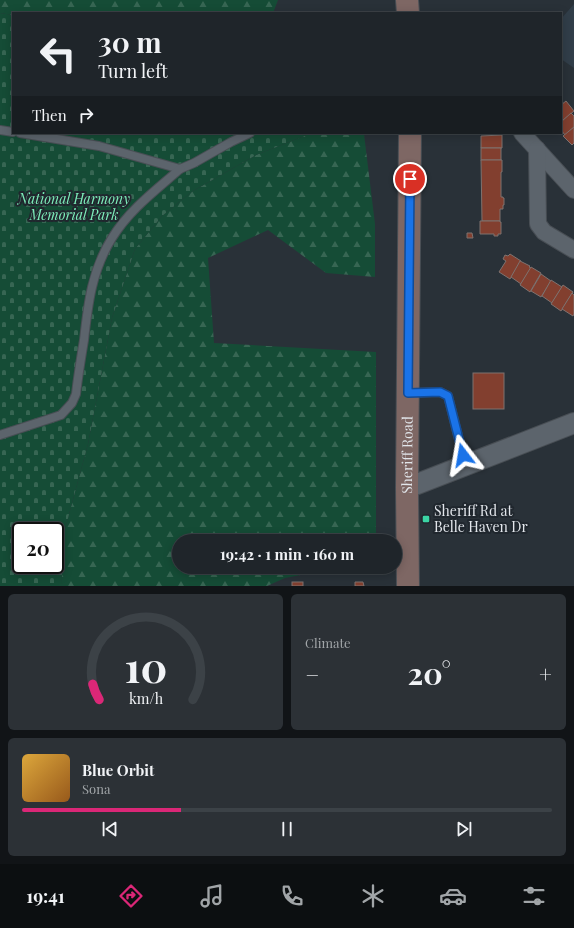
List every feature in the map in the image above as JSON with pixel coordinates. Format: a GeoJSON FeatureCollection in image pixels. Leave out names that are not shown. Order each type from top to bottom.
{"type":"FeatureCollection","features":[{"type":"Feature","properties":{"kind":"main road"},"geometry":{"type":"LineString","coordinates":[[408,0],[408,12]]}},
{"type":"Feature","properties":{"kind":"main road","name":"Sheriff Road"},"geometry":{"type":"LineString","coordinates":[[408,586],[407,488],[410,134]]}},
{"type":"Feature","properties":{"kind":"street"},"geometry":{"type":"LineString","coordinates":[[523,134],[574,190]]}},
{"type":"Feature","properties":{"kind":"street"},"geometry":{"type":"LineString","coordinates":[[537,149],[538,224],[544,232],[574,250]]}},
{"type":"Feature","properties":{"kind":"street"},"geometry":{"type":"LineString","coordinates":[[407,488],[574,423]]}},
{"type":"Feature","properties":{"kind":"lane"},"geometry":{"type":"LineString","coordinates":[[0,130],[12,132]]}},
{"type":"Feature","properties":{"kind":"lane"},"geometry":{"type":"LineString","coordinates":[[26,134],[99,146],[180,169]]}},
{"type":"Feature","properties":{"kind":"lane"},"geometry":{"type":"LineString","coordinates":[[0,435],[61,415],[72,403],[76,394],[89,299],[96,272],[103,254],[124,222],[145,200],[180,169],[248,134]]}},
{"type":"Feature","properties":{"kind":"lane"},"geometry":{"type":"LineString","coordinates":[[408,393],[440,392],[448,396],[466,465]]}},
{"type":"Feature","properties":{"kind":"shaded area"},"geometry":{"type":"Polygon","coordinates":[[[574,4],[574,68],[562,60],[562,18],[574,4]]]}},
{"type":"Feature","properties":{"kind":"green space"},"geometry":{"type":"Polygon","coordinates":[[[0,0],[278,0],[273,12],[12,12],[12,15],[0,13],[0,0]]]}},
{"type":"Feature","properties":{"kind":"green space","name":"National Harmony Memorial Park"},"geometry":{"type":"Polygon","coordinates":[[[0,13],[12,15],[12,134],[309,134],[256,155],[193,191],[162,216],[135,249],[112,318],[88,444],[64,533],[64,522],[12,522],[12,574],[62,574],[62,586],[0,586],[0,13]]]}},
{"type":"Feature","properties":{"kind":"green space"},"geometry":{"type":"Polygon","coordinates":[[[309,134],[364,134],[375,224],[375,277],[326,273],[268,230],[208,258],[214,343],[376,352],[376,534],[172,534],[172,574],[305,574],[285,578],[267,586],[62,586],[62,574],[64,574],[64,533],[88,444],[112,318],[135,249],[162,216],[193,191],[256,155],[309,134]]]}},
{"type":"Feature","properties":{"kind":"building"},"geometry":{"type":"Polygon","coordinates":[[[566,101],[574,111],[562,121],[562,104],[566,101]]]}},
{"type":"Feature","properties":{"kind":"building"},"geometry":{"type":"Polygon","coordinates":[[[571,113],[574,116],[574,127],[565,135],[562,131],[562,121],[571,113]]]}},
{"type":"Feature","properties":{"kind":"building"},"geometry":{"type":"Polygon","coordinates":[[[574,127],[574,143],[572,145],[563,136],[574,127]]]}},
{"type":"Feature","properties":{"kind":"building"},"geometry":{"type":"Polygon","coordinates":[[[502,135],[502,148],[481,148],[481,136],[502,135]]]}},
{"type":"Feature","properties":{"kind":"building"},"geometry":{"type":"Polygon","coordinates":[[[481,148],[501,148],[501,160],[481,160],[481,148]]]}},
{"type":"Feature","properties":{"kind":"building"},"geometry":{"type":"Polygon","coordinates":[[[481,160],[502,160],[501,197],[504,198],[504,205],[503,209],[500,209],[500,221],[482,221],[481,160]]]}},
{"type":"Feature","properties":{"kind":"building"},"geometry":{"type":"Polygon","coordinates":[[[480,221],[500,221],[501,234],[494,236],[494,234],[480,234],[480,221]]]}},
{"type":"Feature","properties":{"kind":"building"},"geometry":{"type":"Polygon","coordinates":[[[467,233],[472,233],[473,238],[467,238],[467,233]]]}},
{"type":"Feature","properties":{"kind":"building"},"geometry":{"type":"Polygon","coordinates":[[[510,254],[521,261],[510,279],[499,272],[506,261],[503,259],[505,255],[508,256],[510,254]]]}},
{"type":"Feature","properties":{"kind":"building"},"geometry":{"type":"Polygon","coordinates":[[[520,261],[531,268],[521,284],[511,277],[520,261]]]}},
{"type":"Feature","properties":{"kind":"building"},"geometry":{"type":"Polygon","coordinates":[[[531,267],[541,273],[530,292],[520,285],[531,267]]]}},
{"type":"Feature","properties":{"kind":"building"},"geometry":{"type":"Polygon","coordinates":[[[541,274],[551,281],[541,297],[531,291],[541,274]]]}},
{"type":"Feature","properties":{"kind":"building"},"geometry":{"type":"Polygon","coordinates":[[[551,280],[562,287],[552,303],[542,296],[551,280]]]}},
{"type":"Feature","properties":{"kind":"building"},"geometry":{"type":"Polygon","coordinates":[[[563,285],[573,292],[561,311],[551,304],[563,285]]]}},
{"type":"Feature","properties":{"kind":"building"},"geometry":{"type":"Polygon","coordinates":[[[572,293],[574,295],[573,316],[562,309],[572,293]]]}},
{"type":"Feature","properties":{"kind":"building"},"geometry":{"type":"Polygon","coordinates":[[[473,373],[504,373],[504,409],[473,409],[473,373]]]}},
{"type":"Feature","properties":{"kind":"building"},"geometry":{"type":"Polygon","coordinates":[[[292,582],[303,582],[303,586],[292,586],[292,582]]]}},
{"type":"Feature","properties":{"kind":"building"},"geometry":{"type":"Polygon","coordinates":[[[355,582],[363,582],[364,586],[355,586],[355,582]]]}},
{"type":"Feature","properties":{"kind":"place","name":"Sheriff Rd at Belle Haven Dr"},"geometry":{"type":"Point","coordinates":[426,519]}},
{"type":"Feature","properties":{"kind":"route"},"geometry":{"type":"LineString","coordinates":[[410,179],[408,393],[440,392],[448,396],[463,455]]}}]}
